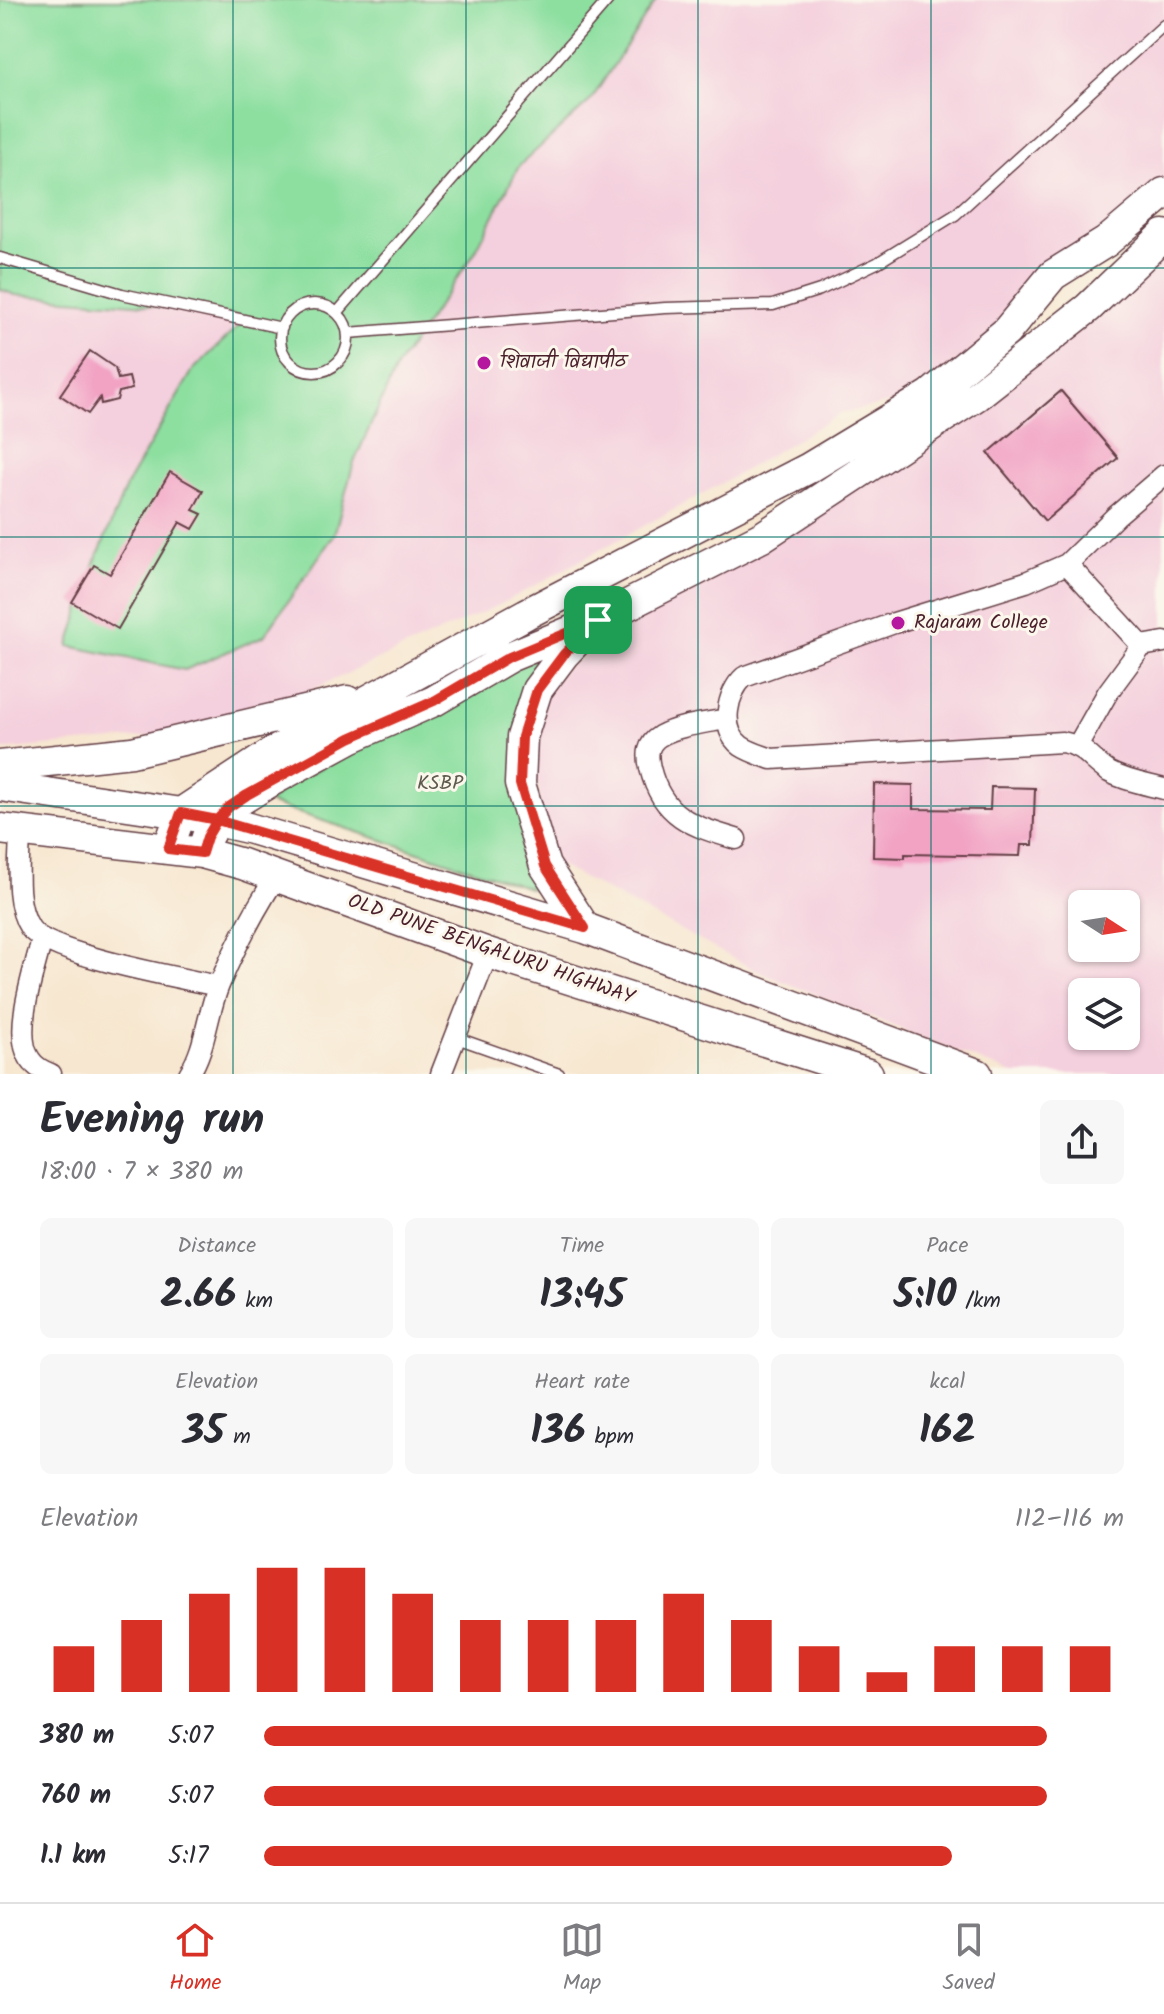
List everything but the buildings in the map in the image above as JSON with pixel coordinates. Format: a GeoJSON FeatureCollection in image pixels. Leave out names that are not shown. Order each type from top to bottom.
{"type":"FeatureCollection","features":[{"type":"Feature","properties":{"kind":"main road"},"geometry":{"type":"LineString","coordinates":[[168,849],[181,813],[272,753],[526,614],[809,468],[930,395],[1006,332],[1053,275],[1106,242],[1164,193]]}},
{"type":"Feature","properties":{"kind":"main road"},"geometry":{"type":"LineString","coordinates":[[202,853],[217,820],[247,795],[350,738],[434,701],[509,657],[598,620],[762,537],[976,396],[1088,308],[1164,235]]}},
{"type":"Feature","properties":{"kind":"main road"},"geometry":{"type":"LineString","coordinates":[[585,928],[545,866],[520,784],[522,737],[537,690],[564,654],[598,620]]}},
{"type":"Feature","properties":{"kind":"main road"},"geometry":{"type":"LineString","coordinates":[[0,766],[132,752],[386,692]]}},
{"type":"Feature","properties":{"kind":"main road","name":"OLD PUNE BENGALURU HIGHWAY"},"geometry":{"type":"LineString","coordinates":[[0,786],[217,820],[585,928],[977,1074]]}},
{"type":"Feature","properties":{"kind":"main road","name":"OLD PUNE BENGALURU HIGHWAY"},"geometry":{"type":"LineString","coordinates":[[10,830],[202,853],[277,875],[488,953],[868,1074]]}},
{"type":"Feature","properties":{"kind":"street"},"geometry":{"type":"LineString","coordinates":[[1164,475],[1067,564],[1026,582],[894,623],[744,677],[735,686],[727,719],[733,739],[741,746],[771,759],[1062,742],[1078,745],[1105,769],[1123,779],[1164,789]]}},
{"type":"Feature","properties":{"kind":"street"},"geometry":{"type":"LineString","coordinates":[[1067,564],[1142,646]]}},
{"type":"Feature","properties":{"kind":"street"},"geometry":{"type":"LineString","coordinates":[[1078,745],[1108,692],[1142,646],[1164,642]]}},
{"type":"Feature","properties":{"kind":"street"},"geometry":{"type":"LineString","coordinates":[[727,719],[676,729],[650,745],[647,756],[655,789],[681,819],[736,839]]}},
{"type":"Feature","properties":{"kind":"street"},"geometry":{"type":"LineString","coordinates":[[10,830],[23,914],[31,930],[42,939],[72,952],[218,986]]}},
{"type":"Feature","properties":{"kind":"street"},"geometry":{"type":"LineString","coordinates":[[189,1074],[198,1056],[218,986],[277,875]]}},
{"type":"Feature","properties":{"kind":"street"},"geometry":{"type":"LineString","coordinates":[[42,939],[24,1019],[23,1040],[29,1058],[40,1069],[51,1074]]}},
{"type":"Feature","properties":{"kind":"street"},"geometry":{"type":"LineString","coordinates":[[441,1074],[488,953]]}},
{"type":"Feature","properties":{"kind":"lane"},"geometry":{"type":"LineString","coordinates":[[337,313],[608,0]]}},
{"type":"Feature","properties":{"kind":"lane"},"geometry":{"type":"LineString","coordinates":[[348,333],[665,308],[773,305],[820,290],[877,263],[955,215],[1164,25]]}},
{"type":"Feature","properties":{"kind":"lane"},"geometry":{"type":"LineString","coordinates":[[0,258],[122,294],[282,328]]}},
{"type":"Feature","properties":{"kind":"lane"},"geometry":{"type":"LineString","coordinates":[[306,305],[328,307],[344,322],[348,345],[337,363],[327,369],[306,371],[296,367],[283,350],[282,328],[295,310],[306,305]]}},
{"type":"Feature","properties":{"kind":"lane"},"geometry":{"type":"LineString","coordinates":[[457,1038],[559,1074]]}},
{"type":"Feature","properties":{"kind":"shaded area","name":"शिवाजी विद्यापीठ"},"geometry":{"type":"Polygon","coordinates":[[[0,0],[1164,0],[1164,193],[930,395],[841,413],[726,481],[499,605],[291,699],[226,714],[168,735],[0,750],[0,0]]]}},
{"type":"Feature","properties":{"kind":"shaded area","name":"Rajaram College"},"geometry":{"type":"Polygon","coordinates":[[[1164,233],[1164,1074],[1013,1074],[757,971],[557,864],[540,811],[539,790],[530,765],[541,703],[564,670],[894,448],[1164,233]]]}},
{"type":"Feature","properties":{"kind":"green space"},"geometry":{"type":"Polygon","coordinates":[[[0,0],[656,0],[591,100],[519,166],[475,252],[397,366],[354,462],[334,535],[264,636],[185,670],[69,646],[94,565],[127,484],[193,370],[248,317],[15,295],[0,289],[0,0]]]}},
{"type":"Feature","properties":{"kind":"green space","name":"KSBP"},"geometry":{"type":"Polygon","coordinates":[[[537,653],[542,659],[519,727],[557,897],[268,803],[291,783],[537,653]]]}},
{"type":"Feature","properties":{"kind":"place","name":"शिवाजी विद्यापीठ"},"geometry":{"type":"Point","coordinates":[484,363]}},
{"type":"Feature","properties":{"kind":"place","name":"Rajaram College"},"geometry":{"type":"Point","coordinates":[898,623]}},
{"type":"Feature","properties":{"kind":"route"},"geometry":{"type":"LineString","coordinates":[[598,620],[509,657],[434,701],[350,738],[247,795],[217,820],[181,813],[168,849],[202,853],[217,820],[585,928],[545,866],[520,784],[522,737],[537,690],[564,654],[598,620]]}}]}
